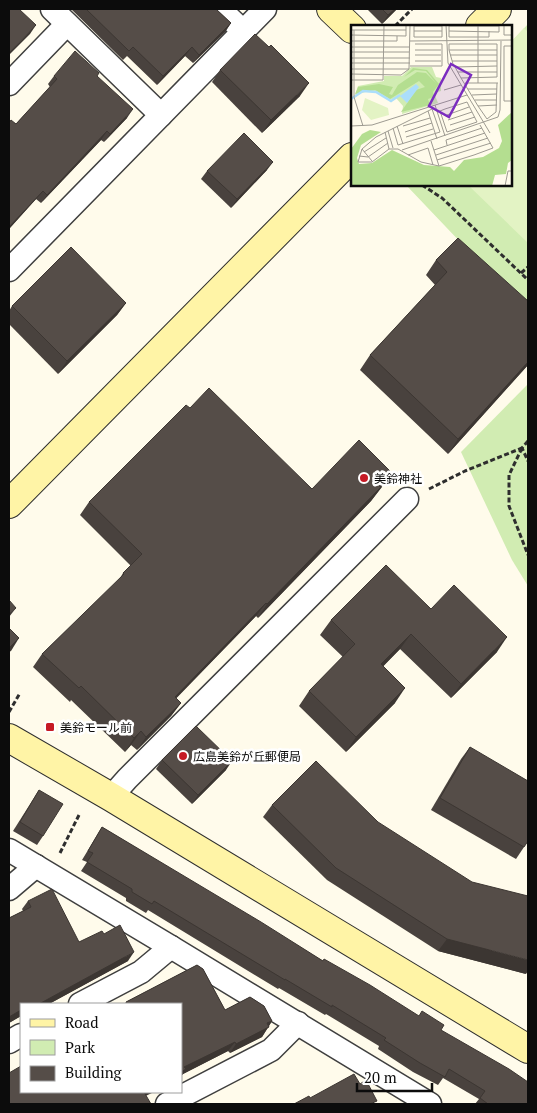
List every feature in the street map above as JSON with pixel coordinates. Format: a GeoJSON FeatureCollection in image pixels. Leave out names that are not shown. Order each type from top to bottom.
{"type":"FeatureCollection","features":[{"type":"Feature","properties":{"kind":"street"},"geometry":{"type":"LineString","coordinates":[[220,9],[243,32]]}},
{"type":"Feature","properties":{"kind":"street"},"geometry":{"type":"LineString","coordinates":[[9,270],[265,9]]}},
{"type":"Feature","properties":{"kind":"street"},"geometry":{"type":"LineString","coordinates":[[331,9],[351,28]]}},
{"type":"Feature","properties":{"kind":"street"},"geometry":{"type":"LineString","coordinates":[[481,25],[497,9]]}},
{"type":"Feature","properties":{"kind":"street"},"geometry":{"type":"LineString","coordinates":[[9,84],[60,16],[161,115]]}},
{"type":"Feature","properties":{"kind":"street"},"geometry":{"type":"LineString","coordinates":[[9,504],[351,158]]}},
{"type":"Feature","properties":{"kind":"street"},"geometry":{"type":"LineString","coordinates":[[111,797],[407,499]]}},
{"type":"Feature","properties":{"kind":"street"},"geometry":{"type":"LineString","coordinates":[[9,738],[111,797],[528,1049]]}},
{"type":"Feature","properties":{"kind":"street"},"geometry":{"type":"LineString","coordinates":[[9,850],[298,1023],[427,1104]]}},
{"type":"Feature","properties":{"kind":"street"},"geometry":{"type":"LineString","coordinates":[[9,889],[36,866]]}},
{"type":"Feature","properties":{"kind":"street"},"geometry":{"type":"LineString","coordinates":[[82,1003],[140,972],[171,947]]}},
{"type":"Feature","properties":{"kind":"street"},"geometry":{"type":"LineString","coordinates":[[167,1104],[271,1050],[298,1023]]}},
{"type":"Feature","properties":{"kind":"street"},"geometry":{"type":"LineString","coordinates":[[9,1042],[20,1036]]}},
{"type":"Feature","properties":{"kind":"path"},"geometry":{"type":"LineString","coordinates":[[396,25],[412,9]]}},
{"type":"Feature","properties":{"kind":"path"},"geometry":{"type":"LineString","coordinates":[[424,186],[442,198],[528,280]]}},
{"type":"Feature","properties":{"kind":"path"},"geometry":{"type":"LineString","coordinates":[[521,273],[528,267]]}},
{"type":"Feature","properties":{"kind":"path"},"geometry":{"type":"LineString","coordinates":[[528,441],[522,448],[509,475],[509,506],[528,555]]}},
{"type":"Feature","properties":{"kind":"path"},"geometry":{"type":"LineString","coordinates":[[522,448],[528,461]]}},
{"type":"Feature","properties":{"kind":"path"},"geometry":{"type":"LineString","coordinates":[[407,499],[466,471],[522,448]]}},
{"type":"Feature","properties":{"kind":"path"},"geometry":{"type":"LineString","coordinates":[[9,712],[20,693]]}},
{"type":"Feature","properties":{"kind":"path"},"geometry":{"type":"LineString","coordinates":[[59,854],[80,813]]}},
{"type":"Feature","properties":{"kind":"green space"},"geometry":{"type":"Polygon","coordinates":[[[528,24],[528,305],[465,247],[407,186],[512,186],[512,41],[528,24]]]}},
{"type":"Feature","properties":{"kind":"green space"},"geometry":{"type":"Polygon","coordinates":[[[524,28],[528,32],[528,243],[469,186],[512,186],[512,41],[524,28]]]}},
{"type":"Feature","properties":{"kind":"green space"},"geometry":{"type":"Polygon","coordinates":[[[528,384],[528,586],[512,560],[461,452],[528,384]]]}},
{"type":"Feature","properties":{"kind":"building"},"geometry":{"type":"Polygon","coordinates":[[[9,9],[19,9],[36,25],[9,53],[9,9]]]}},
{"type":"Feature","properties":{"kind":"building"},"geometry":{"type":"Polygon","coordinates":[[[86,9],[216,9],[231,23],[199,55],[192,47],[163,76],[133,47],[129,51],[86,9]]]}},
{"type":"Feature","properties":{"kind":"building"},"geometry":{"type":"Polygon","coordinates":[[[382,9],[395,9],[388,15],[382,9]]]}},
{"type":"Feature","properties":{"kind":"building"},"geometry":{"type":"Polygon","coordinates":[[[255,34],[269,47],[271,45],[309,83],[271,120],[220,70],[255,34]]]}},
{"type":"Feature","properties":{"kind":"building"},"geometry":{"type":"Polygon","coordinates":[[[75,51],[99,73],[97,76],[133,109],[110,134],[107,131],[47,195],[43,191],[9,227],[9,123],[11,120],[16,124],[57,79],[54,76],[75,51]]]}},
{"type":"Feature","properties":{"kind":"building"},"geometry":{"type":"Polygon","coordinates":[[[244,133],[273,162],[237,199],[207,171],[244,133]]]}},
{"type":"Feature","properties":{"kind":"building"},"geometry":{"type":"Polygon","coordinates":[[[458,238],[528,301],[528,362],[458,439],[370,355],[447,272],[436,260],[458,238]]]}},
{"type":"Feature","properties":{"kind":"building"},"geometry":{"type":"Polygon","coordinates":[[[71,247],[126,303],[67,361],[12,306],[71,247]]]}},
{"type":"Feature","properties":{"kind":"building"},"geometry":{"type":"Polygon","coordinates":[[[209,388],[312,489],[359,440],[392,473],[379,486],[381,487],[175,697],[181,703],[146,737],[141,731],[134,738],[81,686],[79,688],[42,654],[142,554],[89,502],[186,405],[190,408],[209,388]]]}},
{"type":"Feature","properties":{"kind":"building"},"geometry":{"type":"Polygon","coordinates":[[[386,565],[431,609],[454,585],[507,637],[461,684],[411,634],[381,664],[405,688],[356,737],[309,691],[355,644],[331,620],[386,565]]]}},
{"type":"Feature","properties":{"kind":"building"},"geometry":{"type":"Polygon","coordinates":[[[9,600],[16,608],[9,614],[9,600]]]}},
{"type":"Feature","properties":{"kind":"building"},"geometry":{"type":"Polygon","coordinates":[[[9,628],[19,638],[9,648],[9,628]]]}},
{"type":"Feature","properties":{"kind":"building"},"geometry":{"type":"Polygon","coordinates":[[[196,726],[232,761],[198,795],[162,760],[196,726]]]}},
{"type":"Feature","properties":{"kind":"building"},"geometry":{"type":"Polygon","coordinates":[[[470,747],[528,781],[528,841],[524,847],[440,798],[470,747]]]}},
{"type":"Feature","properties":{"kind":"building"},"geometry":{"type":"Polygon","coordinates":[[[316,761],[378,822],[472,882],[528,896],[528,960],[447,939],[336,868],[272,805],[316,761]]]}},
{"type":"Feature","properties":{"kind":"building"},"geometry":{"type":"Polygon","coordinates":[[[39,790],[63,804],[43,836],[20,822],[39,790]]]}},
{"type":"Feature","properties":{"kind":"building"},"geometry":{"type":"Polygon","coordinates":[[[102,827],[323,961],[324,959],[370,985],[419,1016],[422,1011],[444,1025],[441,1030],[528,1082],[528,1104],[488,1104],[480,1098],[485,1091],[449,1069],[445,1077],[420,1063],[384,1040],[386,1038],[332,1005],[332,1007],[285,980],[154,901],[152,904],[132,892],[132,889],[87,862],[93,853],[88,851],[102,827]]]}},
{"type":"Feature","properties":{"kind":"building"},"geometry":{"type":"Polygon","coordinates":[[[52,889],[79,942],[102,931],[104,934],[120,925],[134,952],[41,1003],[20,1003],[20,1011],[9,1017],[9,918],[31,907],[28,901],[52,889]]]}},
{"type":"Feature","properties":{"kind":"building"},"geometry":{"type":"Polygon","coordinates":[[[197,965],[203,969],[225,1010],[250,997],[264,1006],[272,1021],[267,1023],[269,1027],[184,1067],[186,1069],[182,1071],[182,1003],[126,1002],[197,965]]]}},
{"type":"Feature","properties":{"kind":"building"},"geometry":{"type":"Polygon","coordinates":[[[20,1067],[20,1093],[145,1093],[151,1104],[9,1104],[9,1073],[20,1067]]]}},
{"type":"Feature","properties":{"kind":"building"},"geometry":{"type":"Polygon","coordinates":[[[354,1074],[360,1084],[366,1080],[377,1101],[370,1104],[294,1104],[309,1096],[310,1098],[354,1074]]]}},
{"type":"Feature","properties":{"kind":"place","name":"美鈴神社"},"geometry":{"type":"Point","coordinates":[364,478]}},
{"type":"Feature","properties":{"kind":"place","name":"美鈴モール前"},"geometry":{"type":"Point","coordinates":[50,727]}},
{"type":"Feature","properties":{"kind":"place","name":"広島美鈴が丘郵便局"},"geometry":{"type":"Point","coordinates":[183,756]}}]}
